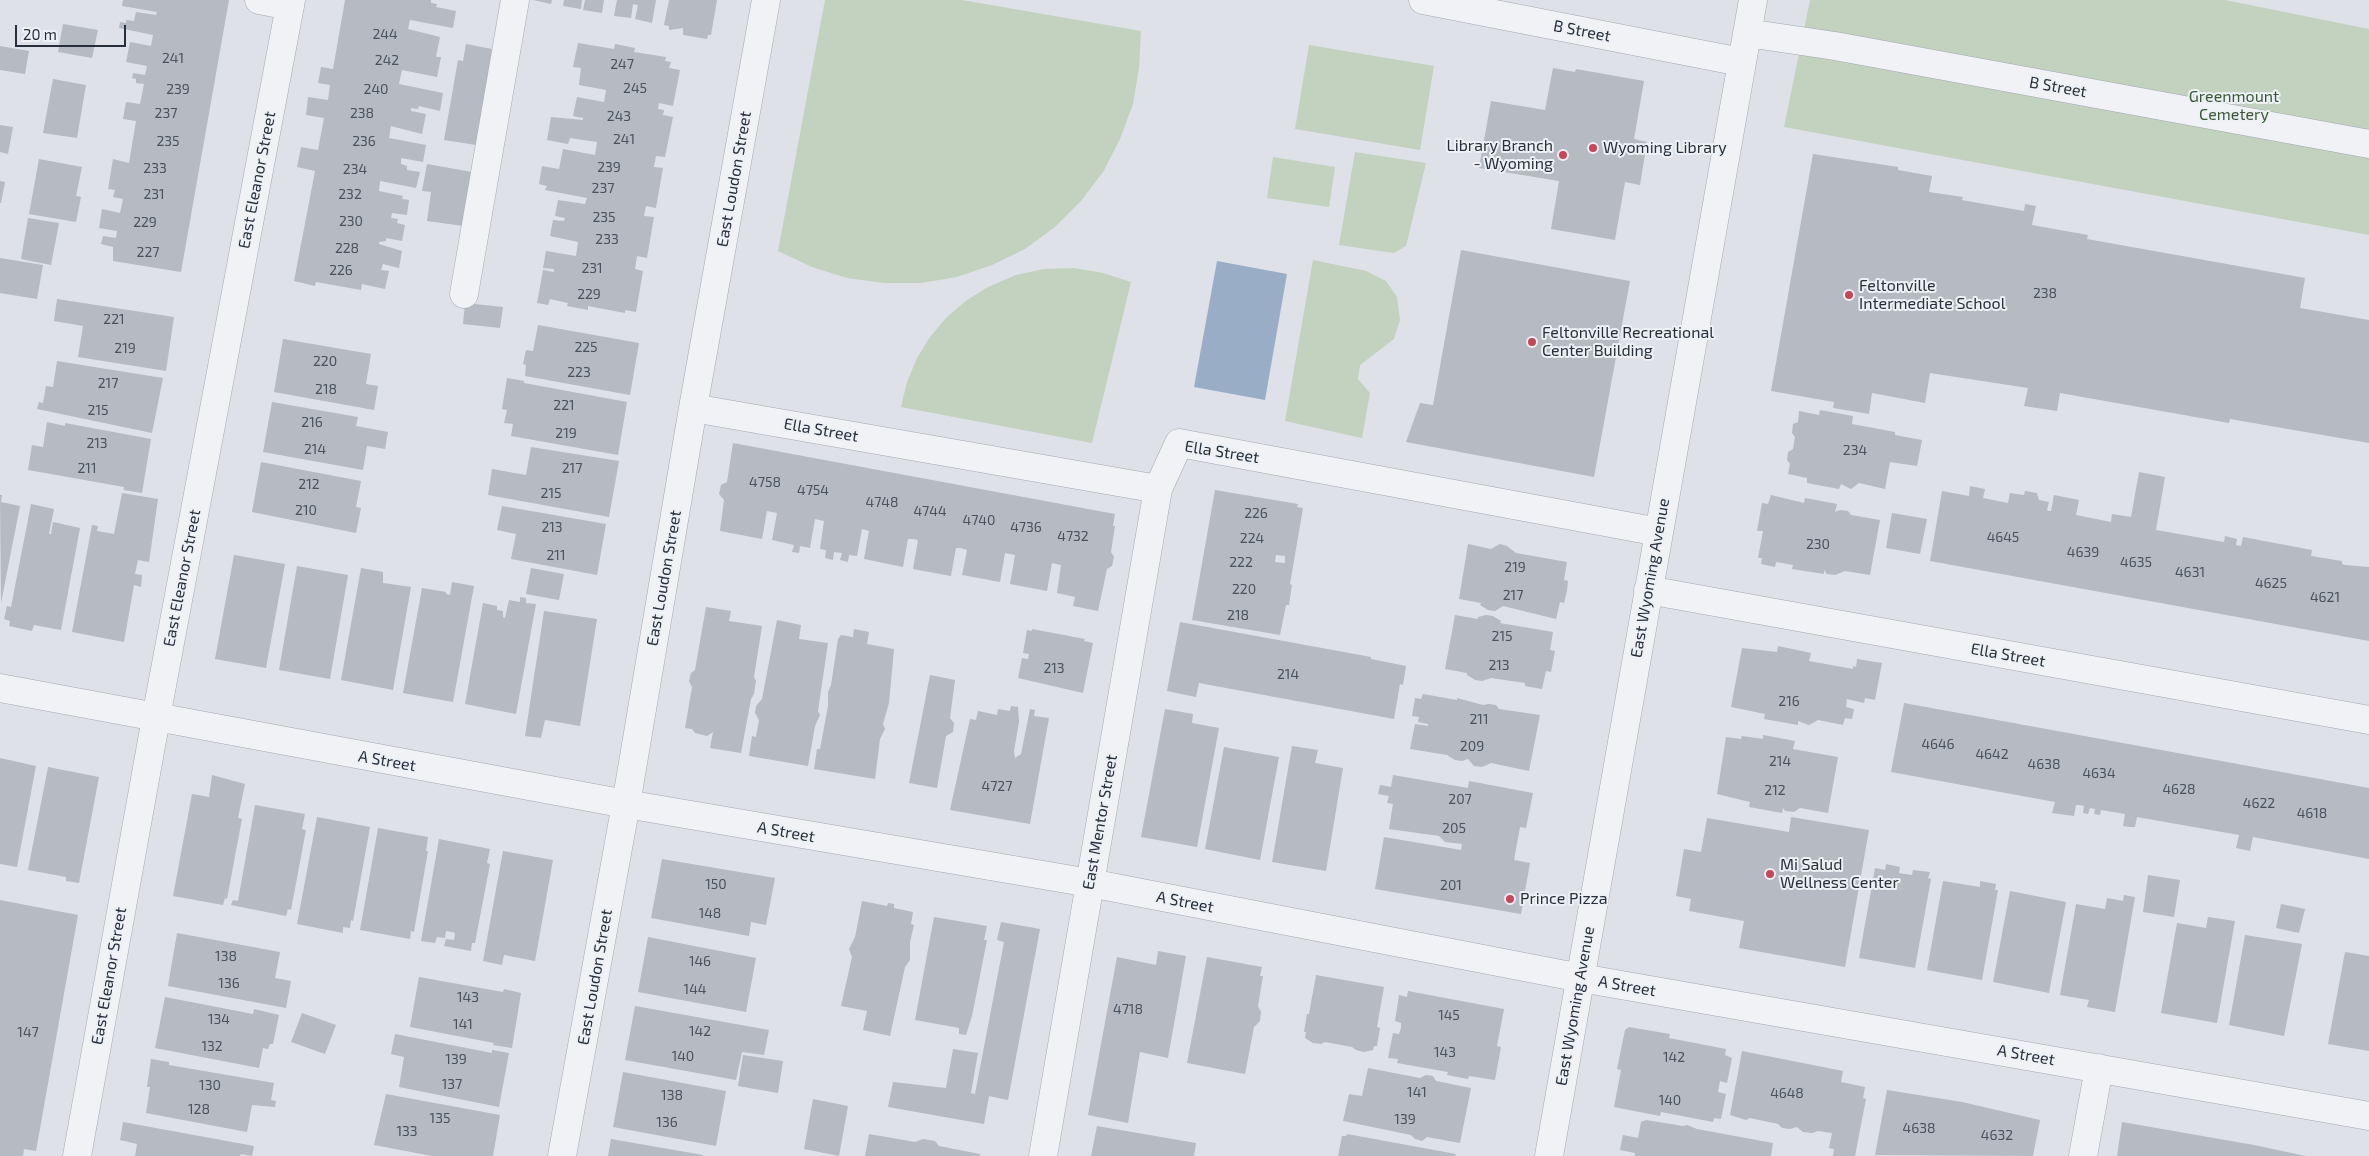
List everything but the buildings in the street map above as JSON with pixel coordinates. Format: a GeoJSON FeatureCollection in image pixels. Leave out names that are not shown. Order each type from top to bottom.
{"type":"FeatureCollection","features":[{"type":"Feature","properties":{"kind":"street"},"geometry":{"type":"LineString","coordinates":[[259,0],[291,3]]}},
{"type":"Feature","properties":{"kind":"street"},"geometry":{"type":"LineString","coordinates":[[464,294],[515,0]]}},
{"type":"Feature","properties":{"kind":"street","name":"East Loudon Street"},"geometry":{"type":"LineString","coordinates":[[562,1156],[626,804],[693,408],[766,0]]}},
{"type":"Feature","properties":{"kind":"street","name":"B Street"},"geometry":{"type":"LineString","coordinates":[[1423,0],[1741,62]]}},
{"type":"Feature","properties":{"kind":"street","name":"East Wyoming Avenue"},"geometry":{"type":"LineString","coordinates":[[1549,1156],[1752,0]]}},
{"type":"Feature","properties":{"kind":"street","name":"East Eleanor Street"},"geometry":{"type":"LineString","coordinates":[[77,1156],[156,719],[291,3]]}},
{"type":"Feature","properties":{"kind":"street","name":"B Street"},"geometry":{"type":"LineString","coordinates":[[1747,33],[1835,46],[2369,144]]}},
{"type":"Feature","properties":{"kind":"street","name":"Ella Street"},"geometry":{"type":"LineString","coordinates":[[693,408],[1158,489],[1179,443],[1659,532]]}},
{"type":"Feature","properties":{"kind":"street","name":"East Mentor Street"},"geometry":{"type":"LineString","coordinates":[[1043,1156],[1158,489]]}},
{"type":"Feature","properties":{"kind":"street","name":"Ella Street"},"geometry":{"type":"LineString","coordinates":[[1648,590],[2369,720]]}},
{"type":"Feature","properties":{"kind":"street","name":"A Street"},"geometry":{"type":"LineString","coordinates":[[0,688],[156,719],[626,804],[1090,883],[1581,978],[2369,1116]]}},
{"type":"Feature","properties":{"kind":"street"},"geometry":{"type":"LineString","coordinates":[[2083,1156],[2099,1068]]}},
{"type":"Feature","properties":{"kind":"green space"},"geometry":{"type":"Polygon","coordinates":[[[825,0],[962,0],[1141,31],[1139,68],[1133,104],[1120,139],[1103,172],[1081,201],[1055,227],[1025,249],[992,265],[957,277],[921,283],[884,283],[847,278],[812,267],[778,251],[825,0]]]}},
{"type":"Feature","properties":{"kind":"green space","name":"Greenmount Cemetery"},"geometry":{"type":"Polygon","coordinates":[[[1810,0],[2225,0],[2369,29],[2369,235],[1784,127],[1810,0]]]}},
{"type":"Feature","properties":{"kind":"green space"},"geometry":{"type":"Polygon","coordinates":[[[1309,45],[1434,66],[1420,150],[1295,129],[1309,45]]]}},
{"type":"Feature","properties":{"kind":"green space"},"geometry":{"type":"Polygon","coordinates":[[[1355,152],[1426,163],[1406,246],[1394,253],[1339,245],[1355,152]]]}},
{"type":"Feature","properties":{"kind":"green space"},"geometry":{"type":"Polygon","coordinates":[[[1273,157],[1335,167],[1329,207],[1267,198],[1273,157]]]}},
{"type":"Feature","properties":{"kind":"green space"},"geometry":{"type":"Polygon","coordinates":[[[1313,260],[1366,271],[1386,281],[1397,297],[1400,320],[1394,339],[1360,365],[1358,379],[1370,393],[1362,438],[1285,421],[1313,260]]]}},
{"type":"Feature","properties":{"kind":"green space"},"geometry":{"type":"Polygon","coordinates":[[[1074,268],[1103,273],[1131,282],[1092,443],[901,407],[907,382],[917,358],[930,337],[947,317],[967,300],[988,287],[1016,275],[1044,269],[1074,268]]]}},
{"type":"Feature","properties":{"kind":"water"},"geometry":{"type":"Polygon","coordinates":[[[1217,261],[1287,274],[1265,400],[1194,387],[1217,261]]]}},
{"type":"Feature","properties":{"kind":"place","name":"Wyoming Library"},"geometry":{"type":"Point","coordinates":[1593,148]}},
{"type":"Feature","properties":{"kind":"place","name":"Library Branch - Wyoming"},"geometry":{"type":"Point","coordinates":[1563,155]}},
{"type":"Feature","properties":{"kind":"place","name":"Feltonville Intermediate School"},"geometry":{"type":"Point","coordinates":[1849,295]}},
{"type":"Feature","properties":{"kind":"place","name":"Feltonville Recreational Center Building"},"geometry":{"type":"Point","coordinates":[1532,342]}},
{"type":"Feature","properties":{"kind":"place","name":"Mi Salud Wellness Center"},"geometry":{"type":"Point","coordinates":[1770,874]}},
{"type":"Feature","properties":{"kind":"place","name":"Prince Pizza"},"geometry":{"type":"Point","coordinates":[1510,899]}}]}
